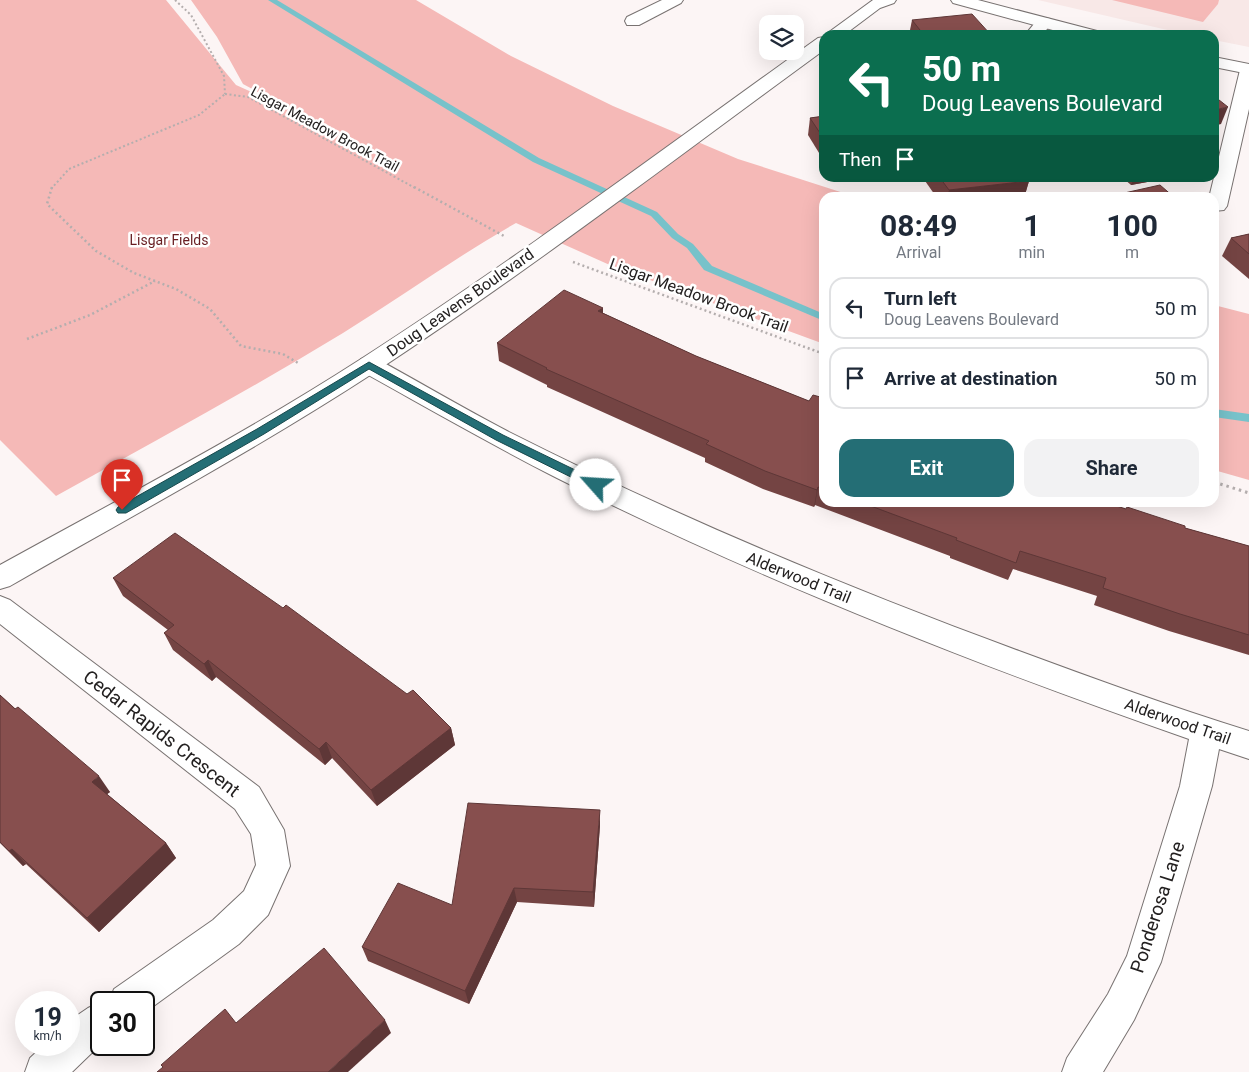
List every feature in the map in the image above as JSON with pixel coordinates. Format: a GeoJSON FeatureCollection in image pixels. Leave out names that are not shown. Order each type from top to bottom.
{"type":"FeatureCollection","features":[{"type":"Feature","properties":{"kind":"street"},"geometry":{"type":"LineString","coordinates":[[633,21],[675,0]]}},
{"type":"Feature","properties":{"kind":"street"},"geometry":{"type":"LineString","coordinates":[[840,30],[874,5],[888,0]]}},
{"type":"Feature","properties":{"kind":"street"},"geometry":{"type":"LineString","coordinates":[[959,0],[1038,29]]}},
{"type":"Feature","properties":{"kind":"street","name":"Doug Leavens Boulevard"},"geometry":{"type":"LineString","coordinates":[[0,578],[253,436],[369,365],[503,274],[819,46]]}},
{"type":"Feature","properties":{"kind":"street"},"geometry":{"type":"LineString","coordinates":[[1219,63],[1249,69],[1219,202]]}},
{"type":"Feature","properties":{"kind":"street","name":"Alderwood Trail"},"geometry":{"type":"LineString","coordinates":[[369,365],[499,438],[661,517],[755,559],[958,642],[1206,732],[1249,745]]}},
{"type":"Feature","properties":{"kind":"street","name":"Cedar Rapids Crescent"},"geometry":{"type":"LineString","coordinates":[[0,608],[247,798],[267,830],[273,866],[256,903],[226,932],[142,991]]}},
{"type":"Feature","properties":{"kind":"street","name":"Ponderosa Lane"},"geometry":{"type":"LineString","coordinates":[[1081,1072],[1121,1007],[1143,962],[1196,786],[1206,732]]}},
{"type":"Feature","properties":{"kind":"street"},"geometry":{"type":"LineString","coordinates":[[44,1072],[90,1029]]}},
{"type":"Feature","properties":{"kind":"path","name":"Lisgar Meadow Brook Trail"},"geometry":{"type":"LineString","coordinates":[[175,0],[191,15],[224,76],[225,94],[248,97],[506,237]]}},
{"type":"Feature","properties":{"kind":"path"},"geometry":{"type":"LineString","coordinates":[[225,94],[199,115],[69,169],[50,190],[47,204],[96,251],[134,273],[176,289],[210,309],[242,346],[283,354],[298,363]]}},
{"type":"Feature","properties":{"kind":"path","name":"Lisgar Meadow Brook Trail"},"geometry":{"type":"LineString","coordinates":[[571,261],[819,352]]}},
{"type":"Feature","properties":{"kind":"path"},"geometry":{"type":"LineString","coordinates":[[27,339],[90,315],[155,281]]}},
{"type":"Feature","properties":{"kind":"path"},"geometry":{"type":"LineString","coordinates":[[1219,484],[1249,493]]}},
{"type":"Feature","properties":{"kind":"shaded area"},"geometry":{"type":"Polygon","coordinates":[[[1038,0],[1249,0],[1249,47],[1219,41],[1219,30],[1167,30],[1038,0]]]}},
{"type":"Feature","properties":{"kind":"green space","name":"Lisgar Fields"},"geometry":{"type":"Polygon","coordinates":[[[0,0],[166,0],[236,85],[285,107],[243,84],[217,37],[191,0],[416,0],[511,56],[613,106],[738,159],[840,192],[819,192],[819,342],[612,266],[516,223],[308,354],[56,496],[0,440],[0,0]]]}},
{"type":"Feature","properties":{"kind":"green space"},"geometry":{"type":"Polygon","coordinates":[[[1112,0],[1219,0],[1218,4],[1203,22],[1112,0]]]}},
{"type":"Feature","properties":{"kind":"green space"},"geometry":{"type":"Polygon","coordinates":[[[1219,306],[1249,314],[1249,480],[1219,471],[1219,306]]]}},
{"type":"Feature","properties":{"kind":"building"},"geometry":{"type":"Polygon","coordinates":[[[972,14],[986,30],[920,30],[912,20],[972,14]]]}},
{"type":"Feature","properties":{"kind":"building"},"geometry":{"type":"Polygon","coordinates":[[[1219,100],[1228,107],[1219,109],[1219,100]]]}},
{"type":"Feature","properties":{"kind":"building"},"geometry":{"type":"Polygon","coordinates":[[[819,117],[819,132],[810,118],[819,117]]]}},
{"type":"Feature","properties":{"kind":"building"},"geometry":{"type":"Polygon","coordinates":[[[943,182],[1020,182],[949,190],[943,182]]]}},
{"type":"Feature","properties":{"kind":"building"},"geometry":{"type":"Polygon","coordinates":[[[1160,185],[1168,192],[1129,192],[1160,185]]]}},
{"type":"Feature","properties":{"kind":"building"},"geometry":{"type":"Polygon","coordinates":[[[1249,234],[1249,254],[1231,238],[1249,234]]]}},
{"type":"Feature","properties":{"kind":"building"},"geometry":{"type":"Polygon","coordinates":[[[564,290],[603,308],[598,311],[696,356],[809,401],[813,395],[819,397],[819,487],[817,490],[765,471],[706,444],[709,441],[546,369],[497,343],[564,290]]]}},
{"type":"Feature","properties":{"kind":"building"},"geometry":{"type":"Polygon","coordinates":[[[873,507],[1120,507],[1126,509],[1127,507],[1185,526],[1185,528],[1249,546],[1249,635],[1103,588],[1106,578],[1020,551],[1016,563],[956,540],[957,538],[873,507]]]}},
{"type":"Feature","properties":{"kind":"building"},"geometry":{"type":"Polygon","coordinates":[[[175,533],[283,608],[286,605],[407,694],[413,690],[451,728],[371,790],[326,742],[319,749],[208,660],[204,664],[164,633],[174,625],[113,578],[175,533]]]}},
{"type":"Feature","properties":{"kind":"building"},"geometry":{"type":"Polygon","coordinates":[[[0,695],[15,709],[18,707],[99,776],[92,782],[166,843],[87,918],[12,849],[9,851],[0,842],[0,695]]]}},
{"type":"Feature","properties":{"kind":"building"},"geometry":{"type":"Polygon","coordinates":[[[468,803],[600,810],[593,892],[514,888],[465,991],[362,947],[398,883],[452,905],[468,803]]]}},
{"type":"Feature","properties":{"kind":"building"},"geometry":{"type":"Polygon","coordinates":[[[324,948],[385,1020],[328,1072],[157,1072],[163,1067],[161,1065],[225,1009],[236,1023],[324,948]]]}},
{"type":"Feature","properties":{"kind":"waterway"},"geometry":{"type":"LineString","coordinates":[[272,0],[536,160],[654,214],[675,236],[690,246],[708,268],[819,316]]}},
{"type":"Feature","properties":{"kind":"waterway"},"geometry":{"type":"LineString","coordinates":[[1219,414],[1249,418]]}},
{"type":"Feature","properties":{"kind":"route"},"geometry":{"type":"LineString","coordinates":[[122,510],[260,431],[369,365],[499,438],[596,485]]}}]}
